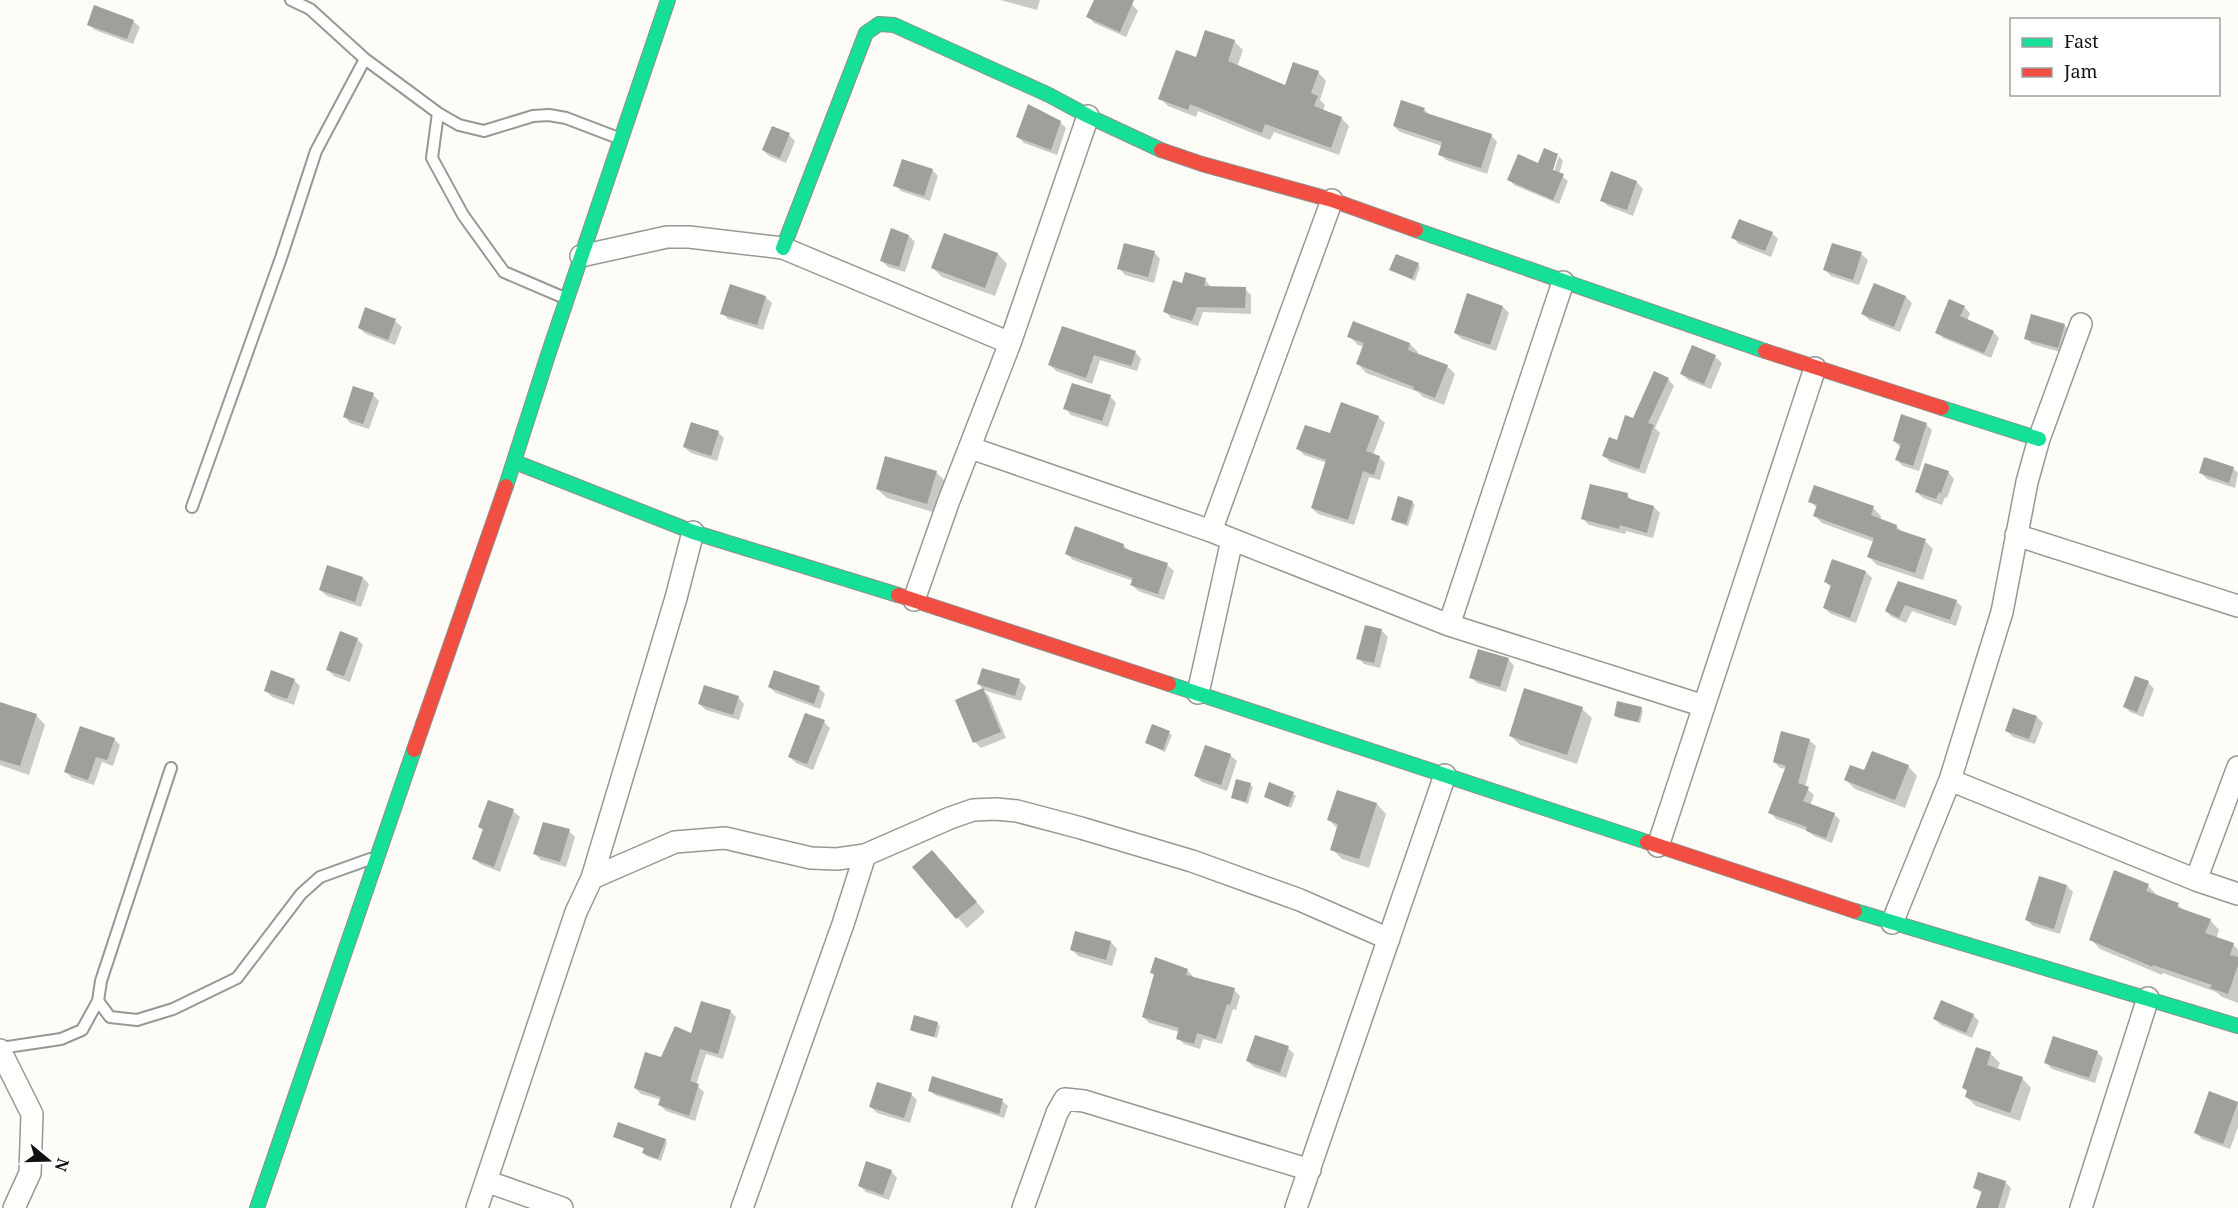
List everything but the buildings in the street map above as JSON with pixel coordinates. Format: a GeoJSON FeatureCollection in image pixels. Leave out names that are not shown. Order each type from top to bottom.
{"type":"FeatureCollection","features":[{"type":"Feature","properties":{"kind":"street"},"geometry":{"type":"LineString","coordinates":[[257,1208],[376,857],[515,462],[581,256],[668,0]]}},
{"type":"Feature","properties":{"kind":"street"},"geometry":{"type":"LineString","coordinates":[[783,248],[866,33],[876,23],[894,25],[1049,95],[1153,147],[1332,200],[1815,368],[2039,439]]}},
{"type":"Feature","properties":{"kind":"street"},"geometry":{"type":"LineString","coordinates":[[914,600],[948,503],[1010,343],[1088,116]]}},
{"type":"Feature","properties":{"kind":"street"},"geometry":{"type":"LineString","coordinates":[[1211,531],[1332,200]]}},
{"type":"Feature","properties":{"kind":"street"},"geometry":{"type":"LineString","coordinates":[[581,256],[667,237],[689,237],[783,248],[1010,343]]}},
{"type":"Feature","properties":{"kind":"street"},"geometry":{"type":"LineString","coordinates":[[1449,625],[1563,282]]}},
{"type":"Feature","properties":{"kind":"street"},"geometry":{"type":"LineString","coordinates":[[1892,923],[1950,780],[2002,612],[2016,535],[2039,439],[2082,324]]}},
{"type":"Feature","properties":{"kind":"street"},"geometry":{"type":"LineString","coordinates":[[1658,846],[1815,368]]}},
{"type":"Feature","properties":{"kind":"street"},"geometry":{"type":"LineString","coordinates":[[971,448],[1211,531],[1449,625],[1704,706]]}},
{"type":"Feature","properties":{"kind":"street"},"geometry":{"type":"LineString","coordinates":[[515,462],[693,532],[914,600],[1892,923],[2238,1026]]}},
{"type":"Feature","properties":{"kind":"street"},"geometry":{"type":"LineString","coordinates":[[477,1208],[576,912],[591,878],[676,598],[693,532]]}},
{"type":"Feature","properties":{"kind":"street"},"geometry":{"type":"LineString","coordinates":[[2016,535],[2238,606]]}},
{"type":"Feature","properties":{"kind":"street"},"geometry":{"type":"LineString","coordinates":[[1198,693],[1232,540]]}},
{"type":"Feature","properties":{"kind":"street"},"geometry":{"type":"LineString","coordinates":[[2196,880],[2238,767]]}},
{"type":"Feature","properties":{"kind":"street"},"geometry":{"type":"LineString","coordinates":[[1296,1208],[1445,775]]}},
{"type":"Feature","properties":{"kind":"street"},"geometry":{"type":"LineString","coordinates":[[1950,780],[2196,880],[2238,894]]}},
{"type":"Feature","properties":{"kind":"street"},"geometry":{"type":"LineString","coordinates":[[591,878],[675,842],[725,838],[811,858],[837,859],[865,855],[950,818],[973,810],[996,809],[1017,811],[1192,861],[1300,900],[1389,939]]}},
{"type":"Feature","properties":{"kind":"street"},"geometry":{"type":"LineString","coordinates":[[742,1208],[843,924],[865,855]]}},
{"type":"Feature","properties":{"kind":"street"},"geometry":{"type":"LineString","coordinates":[[2081,1208],[2148,998]]}},
{"type":"Feature","properties":{"kind":"street"},"geometry":{"type":"LineString","coordinates":[[0,1049],[32,1114],[30,1173],[14,1208]]}},
{"type":"Feature","properties":{"kind":"street"},"geometry":{"type":"LineString","coordinates":[[1023,1208],[1057,1113],[1065,1099],[1084,1101],[1310,1170]]}},
{"type":"Feature","properties":{"kind":"street"},"geometry":{"type":"LineString","coordinates":[[486,1181],[562,1208]]}},
{"type":"Feature","properties":{"kind":"lane"},"geometry":{"type":"LineString","coordinates":[[291,0],[310,9],[365,59],[438,113],[459,125],[484,131],[533,116],[549,115],[566,118],[621,139]]}},
{"type":"Feature","properties":{"kind":"lane"},"geometry":{"type":"LineString","coordinates":[[192,507],[281,258],[316,151],[365,59]]}},
{"type":"Feature","properties":{"kind":"lane"},"geometry":{"type":"LineString","coordinates":[[438,113],[432,158],[463,215],[504,272],[567,299]]}},
{"type":"Feature","properties":{"kind":"lane"},"geometry":{"type":"LineString","coordinates":[[0,1049],[61,1039],[82,1030],[98,1001],[102,981],[171,768]]}},
{"type":"Feature","properties":{"kind":"lane"},"geometry":{"type":"LineString","coordinates":[[98,1001],[110,1017],[137,1020],[174,1009],[237,978],[301,894],[320,877],[376,857]]}},
{"type":"Feature","properties":{"kind":"traffic: fast"},"geometry":{"type":"LineString","coordinates":[[506,486],[668,0]]}},
{"type":"Feature","properties":{"kind":"traffic: fast"},"geometry":{"type":"LineString","coordinates":[[783,248],[866,33],[879,24],[894,25],[1049,95],[1161,150]]}},
{"type":"Feature","properties":{"kind":"traffic: fast"},"geometry":{"type":"LineString","coordinates":[[1416,230],[1765,351]]}},
{"type":"Feature","properties":{"kind":"traffic: fast"},"geometry":{"type":"LineString","coordinates":[[1942,408],[2039,439]]}},
{"type":"Feature","properties":{"kind":"traffic: fast"},"geometry":{"type":"LineString","coordinates":[[515,462],[693,532],[898,595]]}},
{"type":"Feature","properties":{"kind":"traffic: fast"},"geometry":{"type":"LineString","coordinates":[[1169,684],[1647,842]]}},
{"type":"Feature","properties":{"kind":"traffic: fast"},"geometry":{"type":"LineString","coordinates":[[257,1208],[414,750]]}},
{"type":"Feature","properties":{"kind":"traffic: fast"},"geometry":{"type":"LineString","coordinates":[[1855,911],[2238,1026]]}},
{"type":"Feature","properties":{"kind":"traffic: jam"},"geometry":{"type":"LineString","coordinates":[[1161,150],[1202,164],[1332,200],[1416,230]]}},
{"type":"Feature","properties":{"kind":"traffic: jam"},"geometry":{"type":"LineString","coordinates":[[1765,351],[1942,408]]}},
{"type":"Feature","properties":{"kind":"traffic: jam"},"geometry":{"type":"LineString","coordinates":[[414,750],[506,486]]}},
{"type":"Feature","properties":{"kind":"traffic: jam"},"geometry":{"type":"LineString","coordinates":[[898,595],[1169,684]]}},
{"type":"Feature","properties":{"kind":"traffic: jam"},"geometry":{"type":"LineString","coordinates":[[1647,842],[1855,911]]}}]}
